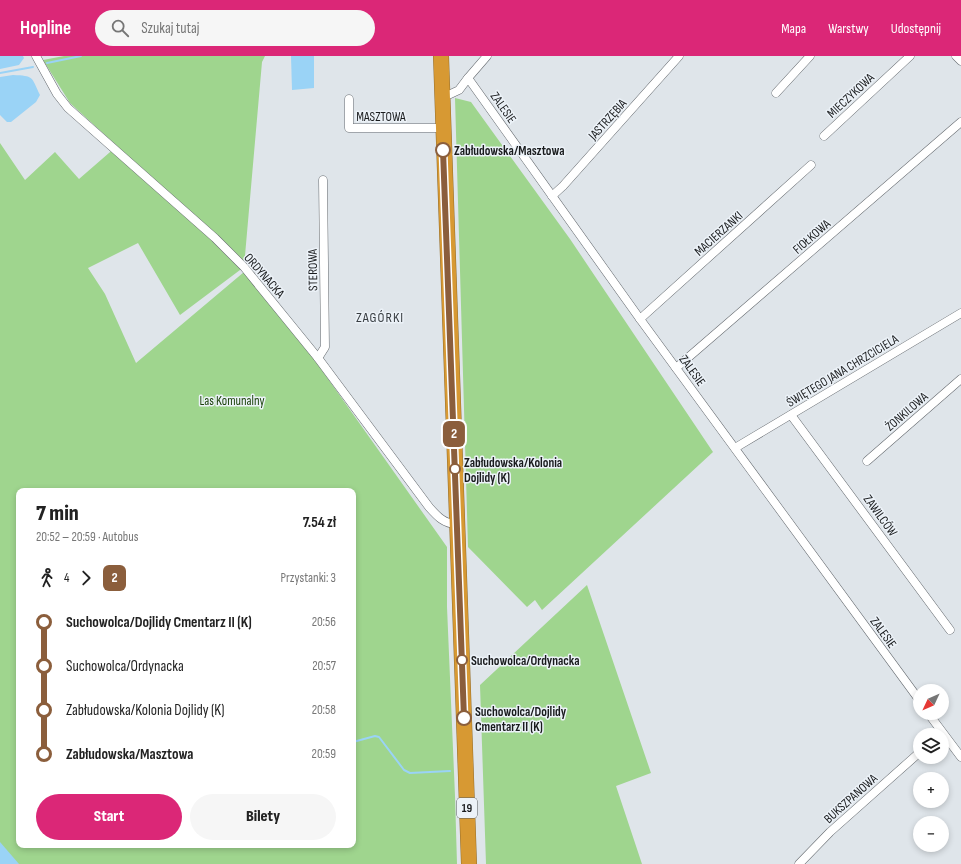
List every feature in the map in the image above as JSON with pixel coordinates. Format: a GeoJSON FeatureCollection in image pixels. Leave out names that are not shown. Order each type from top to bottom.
{"type":"FeatureCollection","features":[{"type":"Feature","properties":{"kind":"highway","name":"19"},"geometry":{"type":"LineString","coordinates":[[441,56],[442,128],[469,864]]}},
{"type":"Feature","properties":{"kind":"street","name":"ORDYNACKA"},"geometry":{"type":"LineString","coordinates":[[36,56],[57,94],[68,108],[226,249],[247,271],[318,358],[429,507],[444,521],[450,524],[457,524]]}},
{"type":"Feature","properties":{"kind":"street"},"geometry":{"type":"LineString","coordinates":[[442,98],[459,90],[487,56]]}},
{"type":"Feature","properties":{"kind":"street","name":"JASTRZĘBIA"},"geometry":{"type":"LineString","coordinates":[[552,196],[563,186],[679,56]]}},
{"type":"Feature","properties":{"kind":"street"},"geometry":{"type":"LineString","coordinates":[[776,93],[810,56]]}},
{"type":"Feature","properties":{"kind":"street","name":"MIECZYKOWA"},"geometry":{"type":"LineString","coordinates":[[824,136],[910,56]]}},
{"type":"Feature","properties":{"kind":"street"},"geometry":{"type":"LineString","coordinates":[[956,56],[961,61]]}},
{"type":"Feature","properties":{"kind":"street","name":"ZALESIE"},"geometry":{"type":"LineString","coordinates":[[468,78],[640,319],[913,692]]}},
{"type":"Feature","properties":{"kind":"street","name":"MASZTOWA"},"geometry":{"type":"LineString","coordinates":[[349,99],[349,128],[442,128]]}},
{"type":"Feature","properties":{"kind":"street","name":"FIOŁKOWA"},"geometry":{"type":"LineString","coordinates":[[676,368],[961,122]]}},
{"type":"Feature","properties":{"kind":"street","name":"MACIERZANKI"},"geometry":{"type":"LineString","coordinates":[[640,319],[811,165]]}},
{"type":"Feature","properties":{"kind":"street","name":"STEROWA"},"geometry":{"type":"LineString","coordinates":[[318,358],[325,348],[323,180]]}},
{"type":"Feature","properties":{"kind":"street","name":"ŚWIĘTEGO JANA CHRZCICIELA"},"geometry":{"type":"LineString","coordinates":[[735,448],[961,313]]}},
{"type":"Feature","properties":{"kind":"street","name":"ŻONKILOWA"},"geometry":{"type":"LineString","coordinates":[[868,461],[961,379]]}},
{"type":"Feature","properties":{"kind":"street","name":"ZAWILCÓW"},"geometry":{"type":"LineString","coordinates":[[791,415],[950,630]]}},
{"type":"Feature","properties":{"kind":"street"},"geometry":{"type":"LineString","coordinates":[[949,743],[961,757]]}},
{"type":"Feature","properties":{"kind":"street","name":"BUKSZPANOWA"},"geometry":{"type":"LineString","coordinates":[[799,864],[830,832],[913,758]]}},
{"type":"Feature","properties":{"kind":"green space","name":"Las Komunalny"},"geometry":{"type":"Polygon","coordinates":[[[64,56],[265,56],[262,62],[244,267],[180,315],[138,243],[88,268],[105,294],[136,363],[244,272],[314,359],[447,547],[447,607],[457,864],[0,864],[0,143],[25,180],[55,152],[79,179],[117,146],[70,103],[43,60],[64,56]]]}},
{"type":"Feature","properties":{"kind":"green space"},"geometry":{"type":"Polygon","coordinates":[[[455,98],[471,102],[570,239],[713,452],[542,610],[535,600],[527,607],[468,547],[455,98]]]}},
{"type":"Feature","properties":{"kind":"green space"},"geometry":{"type":"Polygon","coordinates":[[[587,585],[651,773],[616,786],[642,864],[486,864],[480,685],[587,585]]]}},
{"type":"Feature","properties":{"kind":"water"},"geometry":{"type":"Polygon","coordinates":[[[0,56],[23,56],[24,58],[19,65],[0,69],[0,56]]]}},
{"type":"Feature","properties":{"kind":"water"},"geometry":{"type":"Polygon","coordinates":[[[291,56],[314,56],[314,88],[292,90],[291,56]]]}},
{"type":"Feature","properties":{"kind":"water"},"geometry":{"type":"Polygon","coordinates":[[[13,75],[31,78],[40,95],[36,102],[11,122],[7,122],[0,115],[0,77],[13,75]]]}},
{"type":"Feature","properties":{"kind":"water"},"geometry":{"type":"Polygon","coordinates":[[[0,842],[19,864],[0,864],[0,842]]]}},
{"type":"Feature","properties":{"kind":"waterway"},"geometry":{"type":"LineString","coordinates":[[47,63],[81,56]]}},
{"type":"Feature","properties":{"kind":"waterway"},"geometry":{"type":"LineString","coordinates":[[0,73],[33,67]]}},
{"type":"Feature","properties":{"kind":"waterway"},"geometry":{"type":"LineString","coordinates":[[356,741],[375,736],[379,737],[404,770],[410,773],[450,771]]}},
{"type":"Feature","properties":{"kind":"bus line","name":"2"},"geometry":{"type":"LineString","coordinates":[[443,150],[464,718]]}},
{"type":"Feature","properties":{"kind":"place","name":"Zabłudowska/Masztowa"},"geometry":{"type":"Point","coordinates":[443,150]}},
{"type":"Feature","properties":{"kind":"place","name":"Zabłudowska/Kolonia Dojlidy (K)"},"geometry":{"type":"Point","coordinates":[455,469]}},
{"type":"Feature","properties":{"kind":"place","name":"Suchowolca/Ordynacka"},"geometry":{"type":"Point","coordinates":[462,660]}},
{"type":"Feature","properties":{"kind":"place","name":"Suchowolca/Dojlidy Cmentarz II (K)"},"geometry":{"type":"Point","coordinates":[464,718]}},
{"type":"Feature","properties":{"kind":"district","name":"ZAGÓRKI"},"geometry":{"type":"Point","coordinates":[380,317]}}]}
